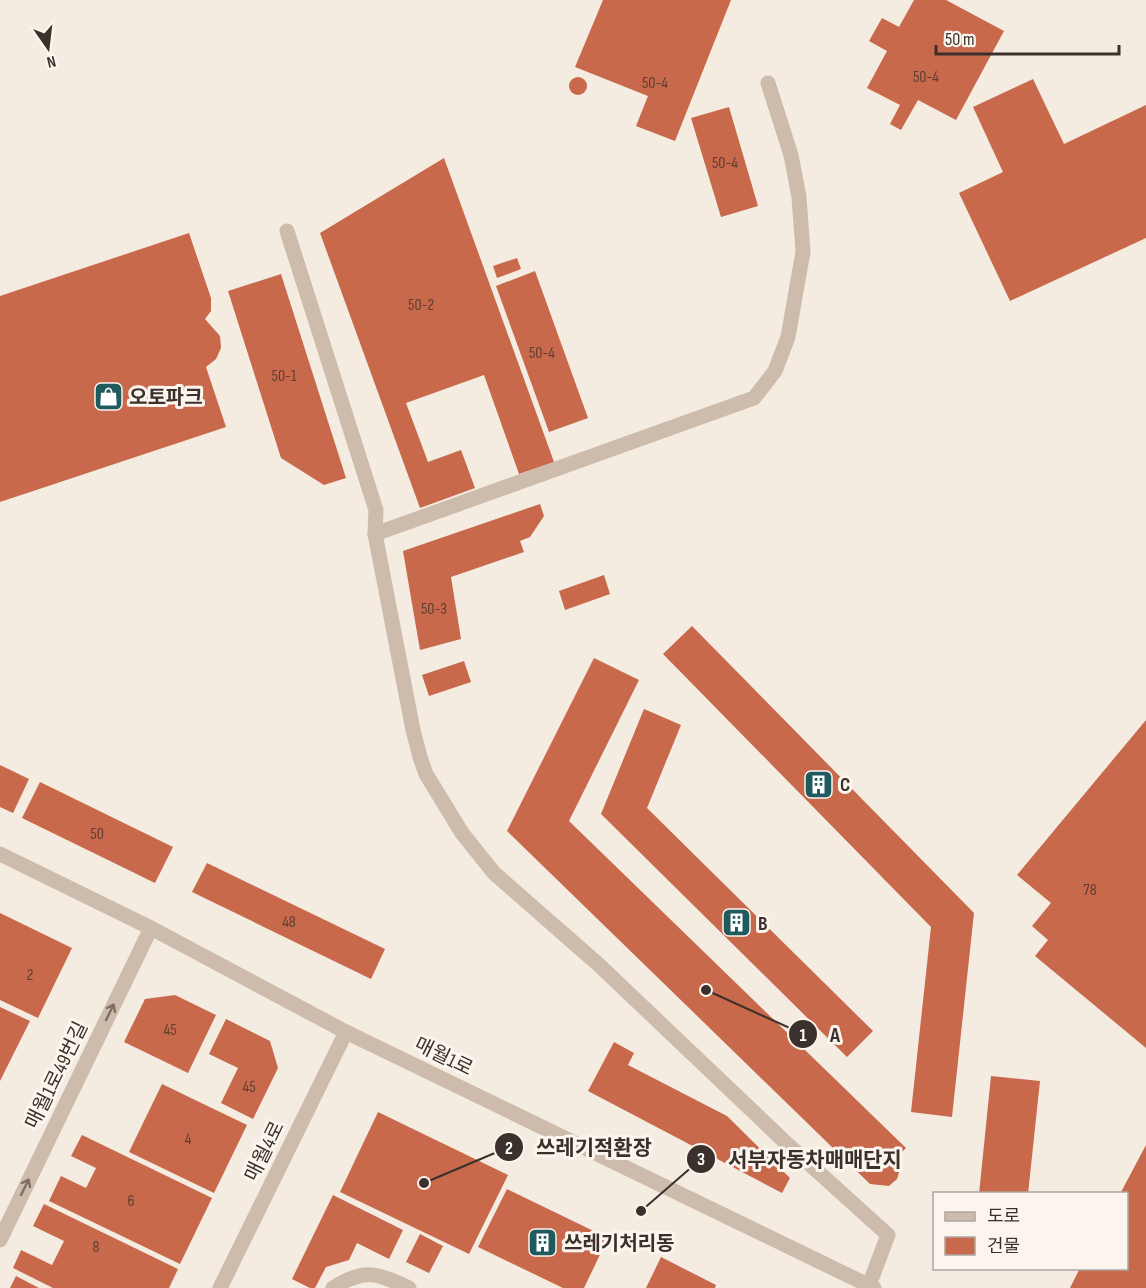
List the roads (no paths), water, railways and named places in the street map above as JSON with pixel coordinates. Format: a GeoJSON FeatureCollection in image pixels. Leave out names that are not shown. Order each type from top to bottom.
{"type":"FeatureCollection","features":[{"type":"Feature","properties":{"kind":"street"},"geometry":{"type":"LineString","coordinates":[[375,534],[754,398],[775,371],[788,337],[803,252],[800,197],[791,155],[768,83]]}},
{"type":"Feature","properties":{"kind":"street"},"geometry":{"type":"LineString","coordinates":[[287,231],[376,510],[375,534],[420,757],[426,774],[462,833],[494,873],[599,965],[784,1142],[888,1235],[871,1287]]}},
{"type":"Feature","properties":{"kind":"street","name":"매월1로"},"geometry":{"type":"LineString","coordinates":[[0,854],[151,928],[346,1032],[871,1287]]}},
{"type":"Feature","properties":{"kind":"street","name":"매월1로49번길"},"geometry":{"type":"LineString","coordinates":[[0,1240],[151,928]]}},
{"type":"Feature","properties":{"kind":"street","name":"매월4로"},"geometry":{"type":"LineString","coordinates":[[220,1288],[346,1032]]}},
{"type":"Feature","properties":{"kind":"street"},"geometry":{"type":"LineString","coordinates":[[333,1288],[349,1277],[372,1274],[409,1288]]}},
{"type":"Feature","properties":{"kind":"place","name":"오토파크"},"geometry":{"type":"Point","coordinates":[108,397]}},
{"type":"Feature","properties":{"kind":"place","name":"C"},"geometry":{"type":"Point","coordinates":[819,784]}},
{"type":"Feature","properties":{"kind":"place","name":"B"},"geometry":{"type":"Point","coordinates":[737,923]}},
{"type":"Feature","properties":{"kind":"place","name":"A"},"geometry":{"type":"Point","coordinates":[706,990]}},
{"type":"Feature","properties":{"kind":"place","name":"쓰레기적환장"},"geometry":{"type":"Point","coordinates":[424,1183]}},
{"type":"Feature","properties":{"kind":"place","name":"서부자동차매매단지"},"geometry":{"type":"Point","coordinates":[641,1211]}},
{"type":"Feature","properties":{"kind":"place","name":"쓰레기처리동"},"geometry":{"type":"Point","coordinates":[543,1243]}}]}
